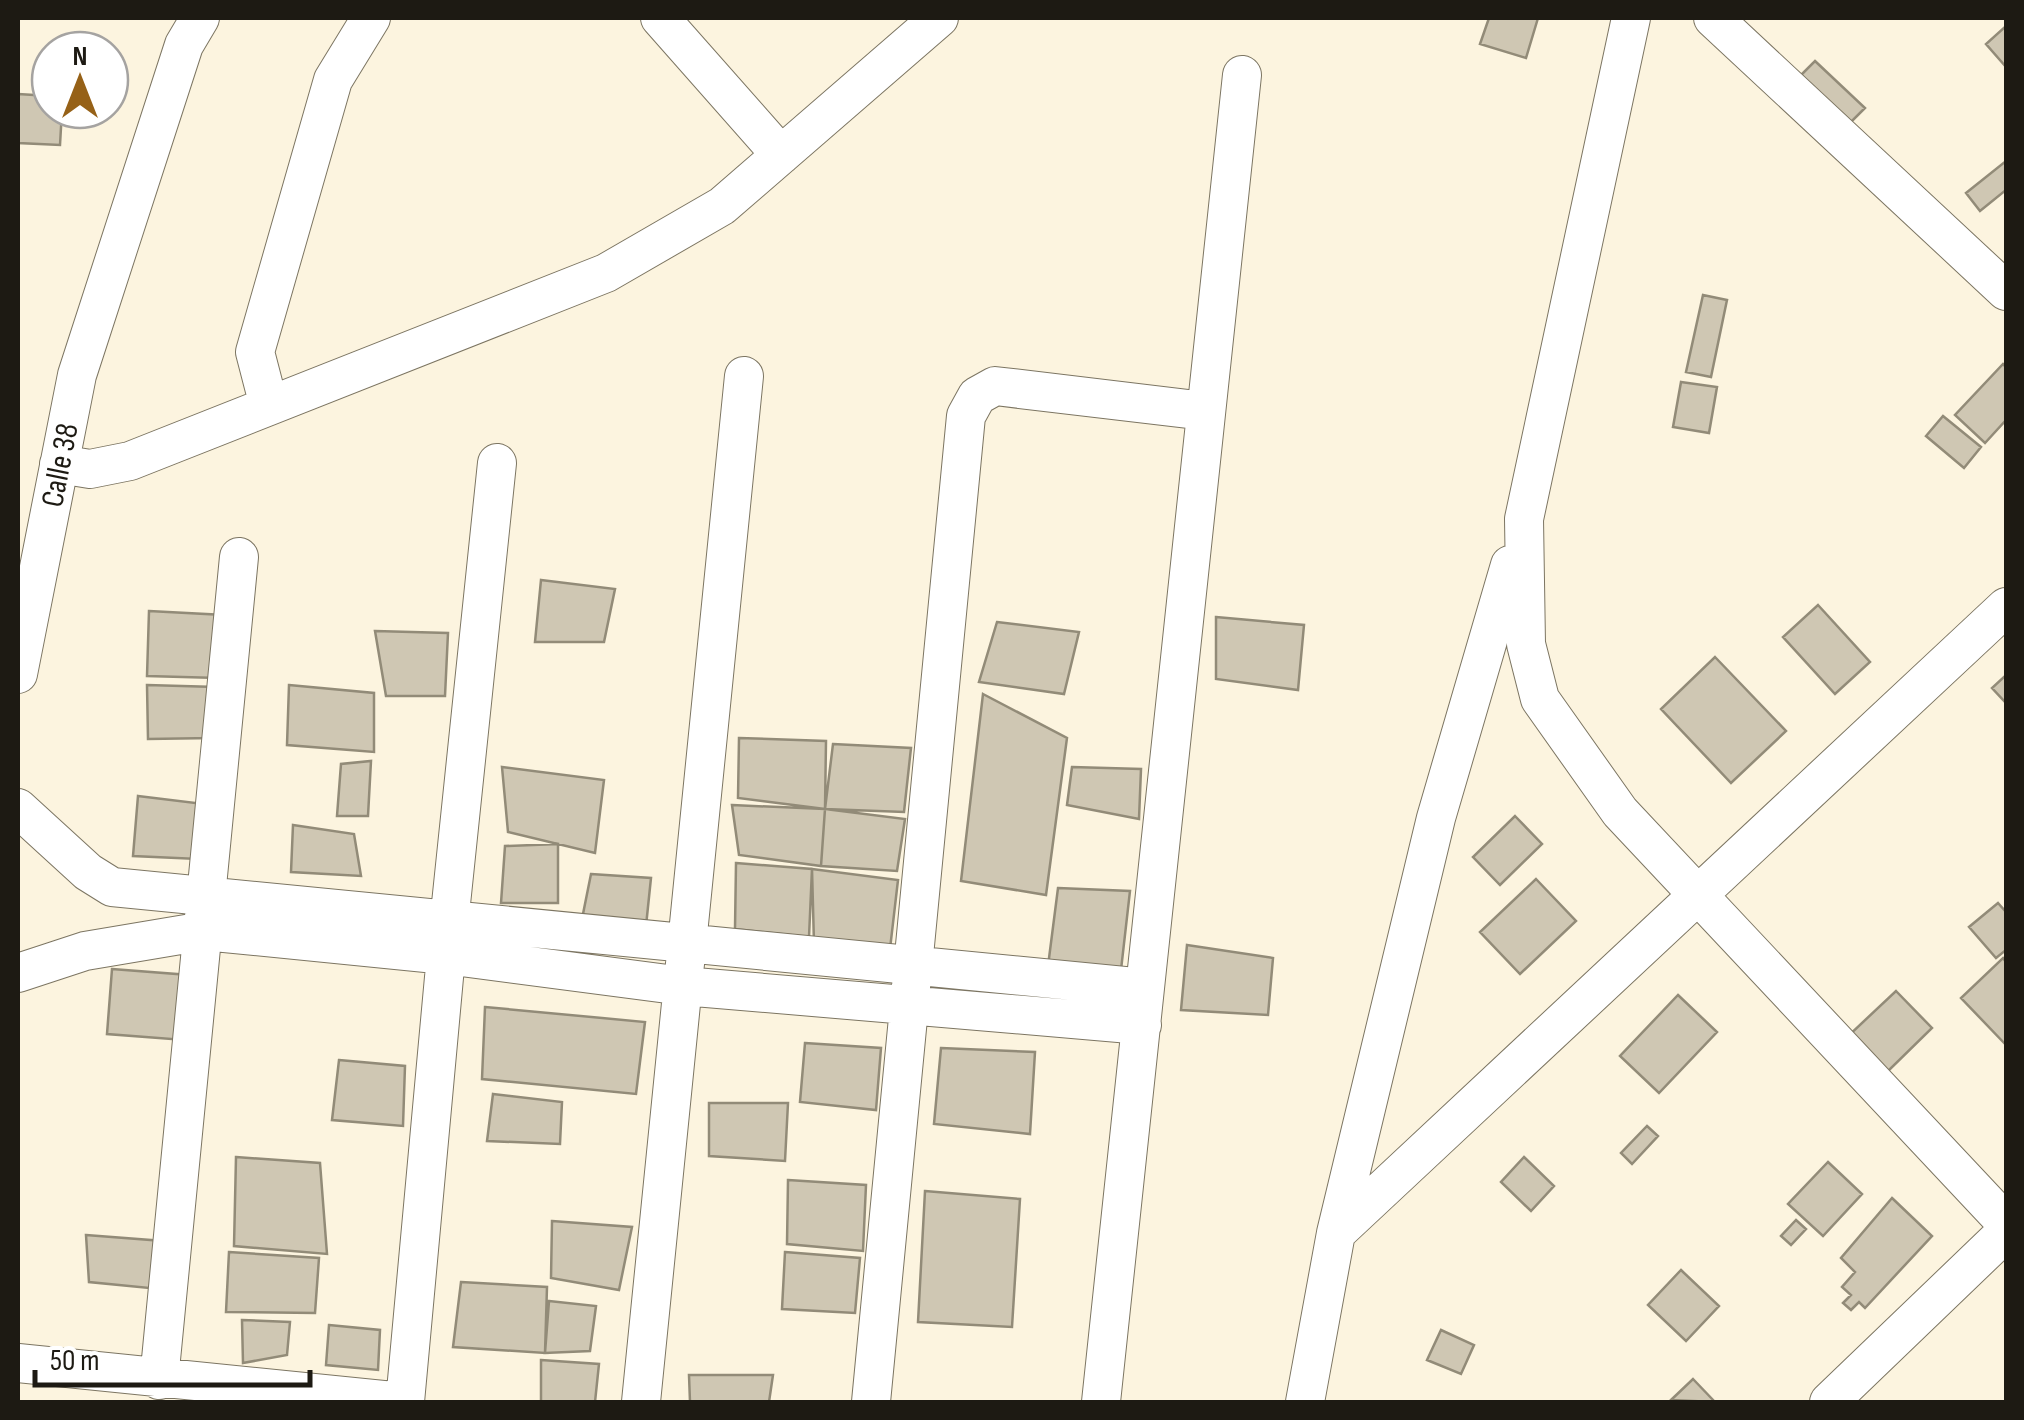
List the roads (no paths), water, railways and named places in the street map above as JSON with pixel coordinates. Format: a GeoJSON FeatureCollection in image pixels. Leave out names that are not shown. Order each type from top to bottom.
{"type":"FeatureCollection","features":[{"type":"Feature","properties":{"kind":"street","name":"Calle 38"},"geometry":{"type":"LineString","coordinates":[[18,674],[77,374],[184,45],[200,18]]}},
{"type":"Feature","properties":{"kind":"street"},"geometry":{"type":"LineString","coordinates":[[269,406],[255,352],[332,80],[371,18]]}},
{"type":"Feature","properties":{"kind":"street"},"geometry":{"type":"LineString","coordinates":[[660,18],[781,155]]}},
{"type":"Feature","properties":{"kind":"street"},"geometry":{"type":"LineString","coordinates":[[60,464],[90,469],[130,461],[606,273],[722,206],[939,18]]}},
{"type":"Feature","properties":{"kind":"street"},"geometry":{"type":"LineString","coordinates":[[1306,1402],[1336,1233],[1436,818],[1524,519],[1631,18]]}},
{"type":"Feature","properties":{"kind":"street"},"geometry":{"type":"LineString","coordinates":[[1712,18],[2006,291]]}},
{"type":"Feature","properties":{"kind":"street"},"geometry":{"type":"LineString","coordinates":[[1102,1402],[1242,76]]}},
{"type":"Feature","properties":{"kind":"street"},"geometry":{"type":"LineString","coordinates":[[641,1402],[744,376]]}},
{"type":"Feature","properties":{"kind":"street"},"geometry":{"type":"LineString","coordinates":[[870,1402],[966,416],[977,396],[995,386],[1205,411]]}},
{"type":"Feature","properties":{"kind":"street"},"geometry":{"type":"LineString","coordinates":[[18,1363],[404,1402],[498,462]]}},
{"type":"Feature","properties":{"kind":"street"},"geometry":{"type":"LineString","coordinates":[[1524,519],[1526,644],[1540,699],[1620,812],[1702,895],[2006,1224]]}},
{"type":"Feature","properties":{"kind":"street"},"geometry":{"type":"LineString","coordinates":[[159,1380],[239,557]]}},
{"type":"Feature","properties":{"kind":"street"},"geometry":{"type":"LineString","coordinates":[[1336,1233],[2006,607]]}},
{"type":"Feature","properties":{"kind":"street"},"geometry":{"type":"LineString","coordinates":[[18,808],[88,872],[112,887],[206,915],[448,939],[684,946],[912,962],[1144,1006]]}},
{"type":"Feature","properties":{"kind":"street"},"geometry":{"type":"LineString","coordinates":[[18,973],[206,915]]}},
{"type":"Feature","properties":{"kind":"street"},"geometry":{"type":"LineString","coordinates":[[448,939],[683,986],[908,1006],[1144,1006]]}},
{"type":"Feature","properties":{"kind":"street"},"geometry":{"type":"LineString","coordinates":[[1829,1402],[2006,1232]]}}]}
